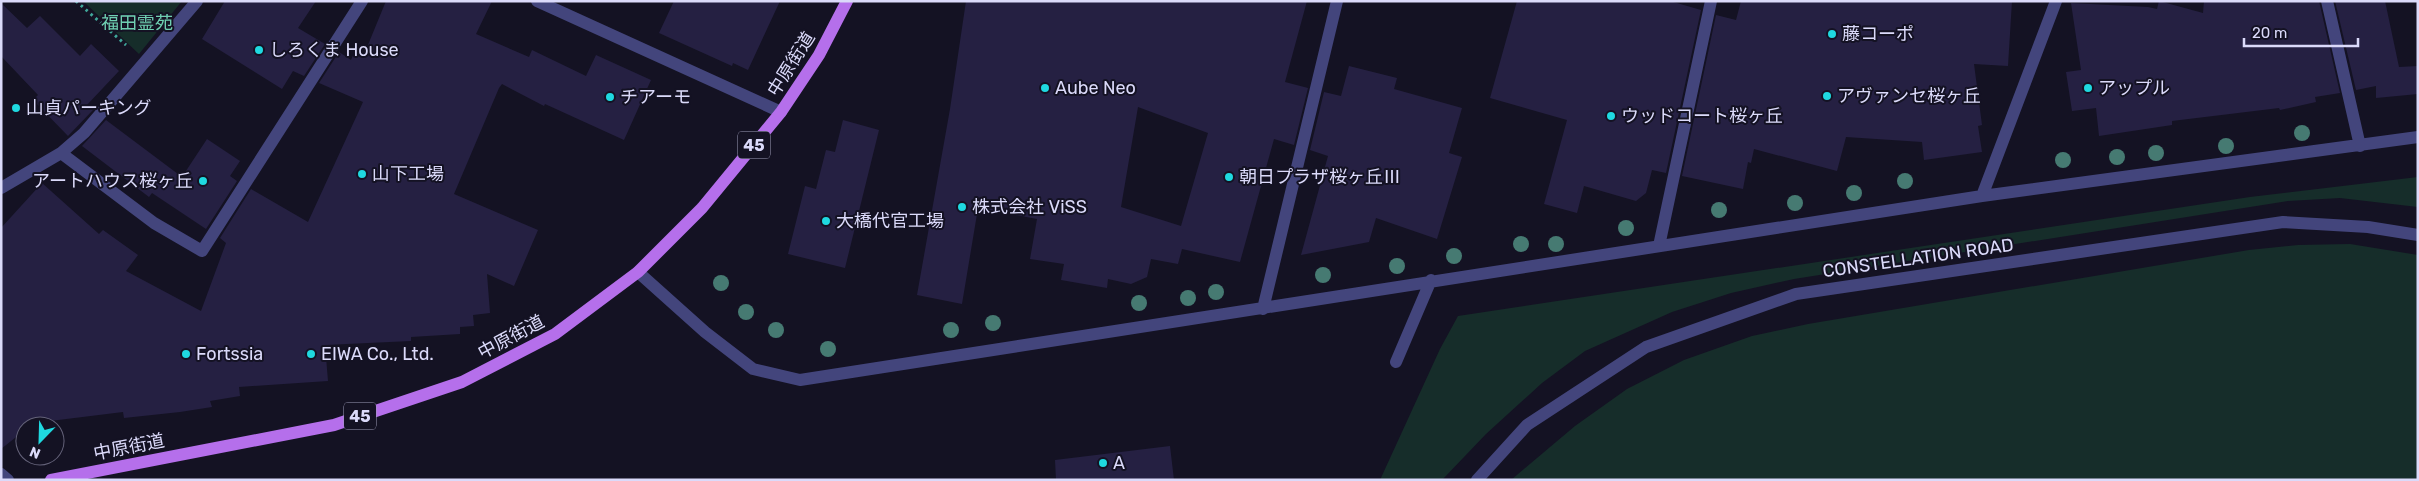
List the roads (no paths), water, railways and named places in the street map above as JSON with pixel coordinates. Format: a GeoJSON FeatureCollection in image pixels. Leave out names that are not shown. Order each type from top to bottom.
{"type":"FeatureCollection","features":[{"type":"Feature","properties":{"kind":"main road","name":"中原街道"},"geometry":{"type":"LineString","coordinates":[[51,480],[334,425],[462,382],[555,334],[638,272],[702,208],[781,112],[819,55],[847,1]]}},
{"type":"Feature","properties":{"kind":"street"},"geometry":{"type":"LineString","coordinates":[[1,188],[61,153],[84,133],[197,1]]}},
{"type":"Feature","properties":{"kind":"street"},"geometry":{"type":"LineString","coordinates":[[61,153],[154,223],[202,251],[362,1]]}},
{"type":"Feature","properties":{"kind":"street"},"geometry":{"type":"LineString","coordinates":[[537,1],[781,112]]}},
{"type":"Feature","properties":{"kind":"street"},"geometry":{"type":"LineString","coordinates":[[1263,309],[1337,1]]}},
{"type":"Feature","properties":{"kind":"street"},"geometry":{"type":"LineString","coordinates":[[1659,246],[1712,1]]}},
{"type":"Feature","properties":{"kind":"street"},"geometry":{"type":"LineString","coordinates":[[1982,196],[2056,1]]}},
{"type":"Feature","properties":{"kind":"street"},"geometry":{"type":"LineString","coordinates":[[2327,1],[2360,146]]}},
{"type":"Feature","properties":{"kind":"street"},"geometry":{"type":"LineString","coordinates":[[638,272],[705,332],[753,369],[800,380],[1263,309],[1431,280],[1982,196],[2418,137]]}},
{"type":"Feature","properties":{"kind":"street","name":"CONSTELLATION ROAD"},"geometry":{"type":"LineString","coordinates":[[1477,480],[1527,425],[1646,347],[1796,294],[2283,222],[2368,227],[2418,235]]}},
{"type":"Feature","properties":{"kind":"street"},"geometry":{"type":"LineString","coordinates":[[1396,362],[1431,280]]}},
{"type":"Feature","properties":{"kind":"street"},"geometry":{"type":"LineString","coordinates":[[1,474],[8,480]]}},
{"type":"Feature","properties":{"kind":"place","name":"藤コーポ"},"geometry":{"type":"Point","coordinates":[1832,34]}},
{"type":"Feature","properties":{"kind":"place","name":"しろくま House"},"geometry":{"type":"Point","coordinates":[259,50]}},
{"type":"Feature","properties":{"kind":"place","name":"Aube Neo"},"geometry":{"type":"Point","coordinates":[1045,88]}},
{"type":"Feature","properties":{"kind":"place","name":"アップル"},"geometry":{"type":"Point","coordinates":[2088,88]}},
{"type":"Feature","properties":{"kind":"place","name":"アヴァンセ桜ヶ丘"},"geometry":{"type":"Point","coordinates":[1827,96]}},
{"type":"Feature","properties":{"kind":"place","name":"チアーモ"},"geometry":{"type":"Point","coordinates":[610,97]}},
{"type":"Feature","properties":{"kind":"place","name":"山貞パーキング"},"geometry":{"type":"Point","coordinates":[16,108]}},
{"type":"Feature","properties":{"kind":"place","name":"ウッドコート桜ヶ丘"},"geometry":{"type":"Point","coordinates":[1611,116]}},
{"type":"Feature","properties":{"kind":"place","name":"山下工場"},"geometry":{"type":"Point","coordinates":[362,174]}},
{"type":"Feature","properties":{"kind":"place","name":"朝日プラザ桜ヶ丘Ⅲ"},"geometry":{"type":"Point","coordinates":[1229,177]}},
{"type":"Feature","properties":{"kind":"place","name":"アートハウス桜ヶ丘"},"geometry":{"type":"Point","coordinates":[203,181]}},
{"type":"Feature","properties":{"kind":"place","name":"株式会社 ViSS"},"geometry":{"type":"Point","coordinates":[962,207]}},
{"type":"Feature","properties":{"kind":"place","name":"大橋代官工場"},"geometry":{"type":"Point","coordinates":[826,221]}},
{"type":"Feature","properties":{"kind":"place","name":"Fortssia"},"geometry":{"type":"Point","coordinates":[186,354]}},
{"type":"Feature","properties":{"kind":"place","name":"EIWA Co., Ltd."},"geometry":{"type":"Point","coordinates":[311,354]}},
{"type":"Feature","properties":{"kind":"place","name":"A"},"geometry":{"type":"Point","coordinates":[1103,463]}},
{"type":"Feature","properties":{"kind":"park label","name":"福田霊苑"},"geometry":{"type":"Point","coordinates":[137,23]}}]}
